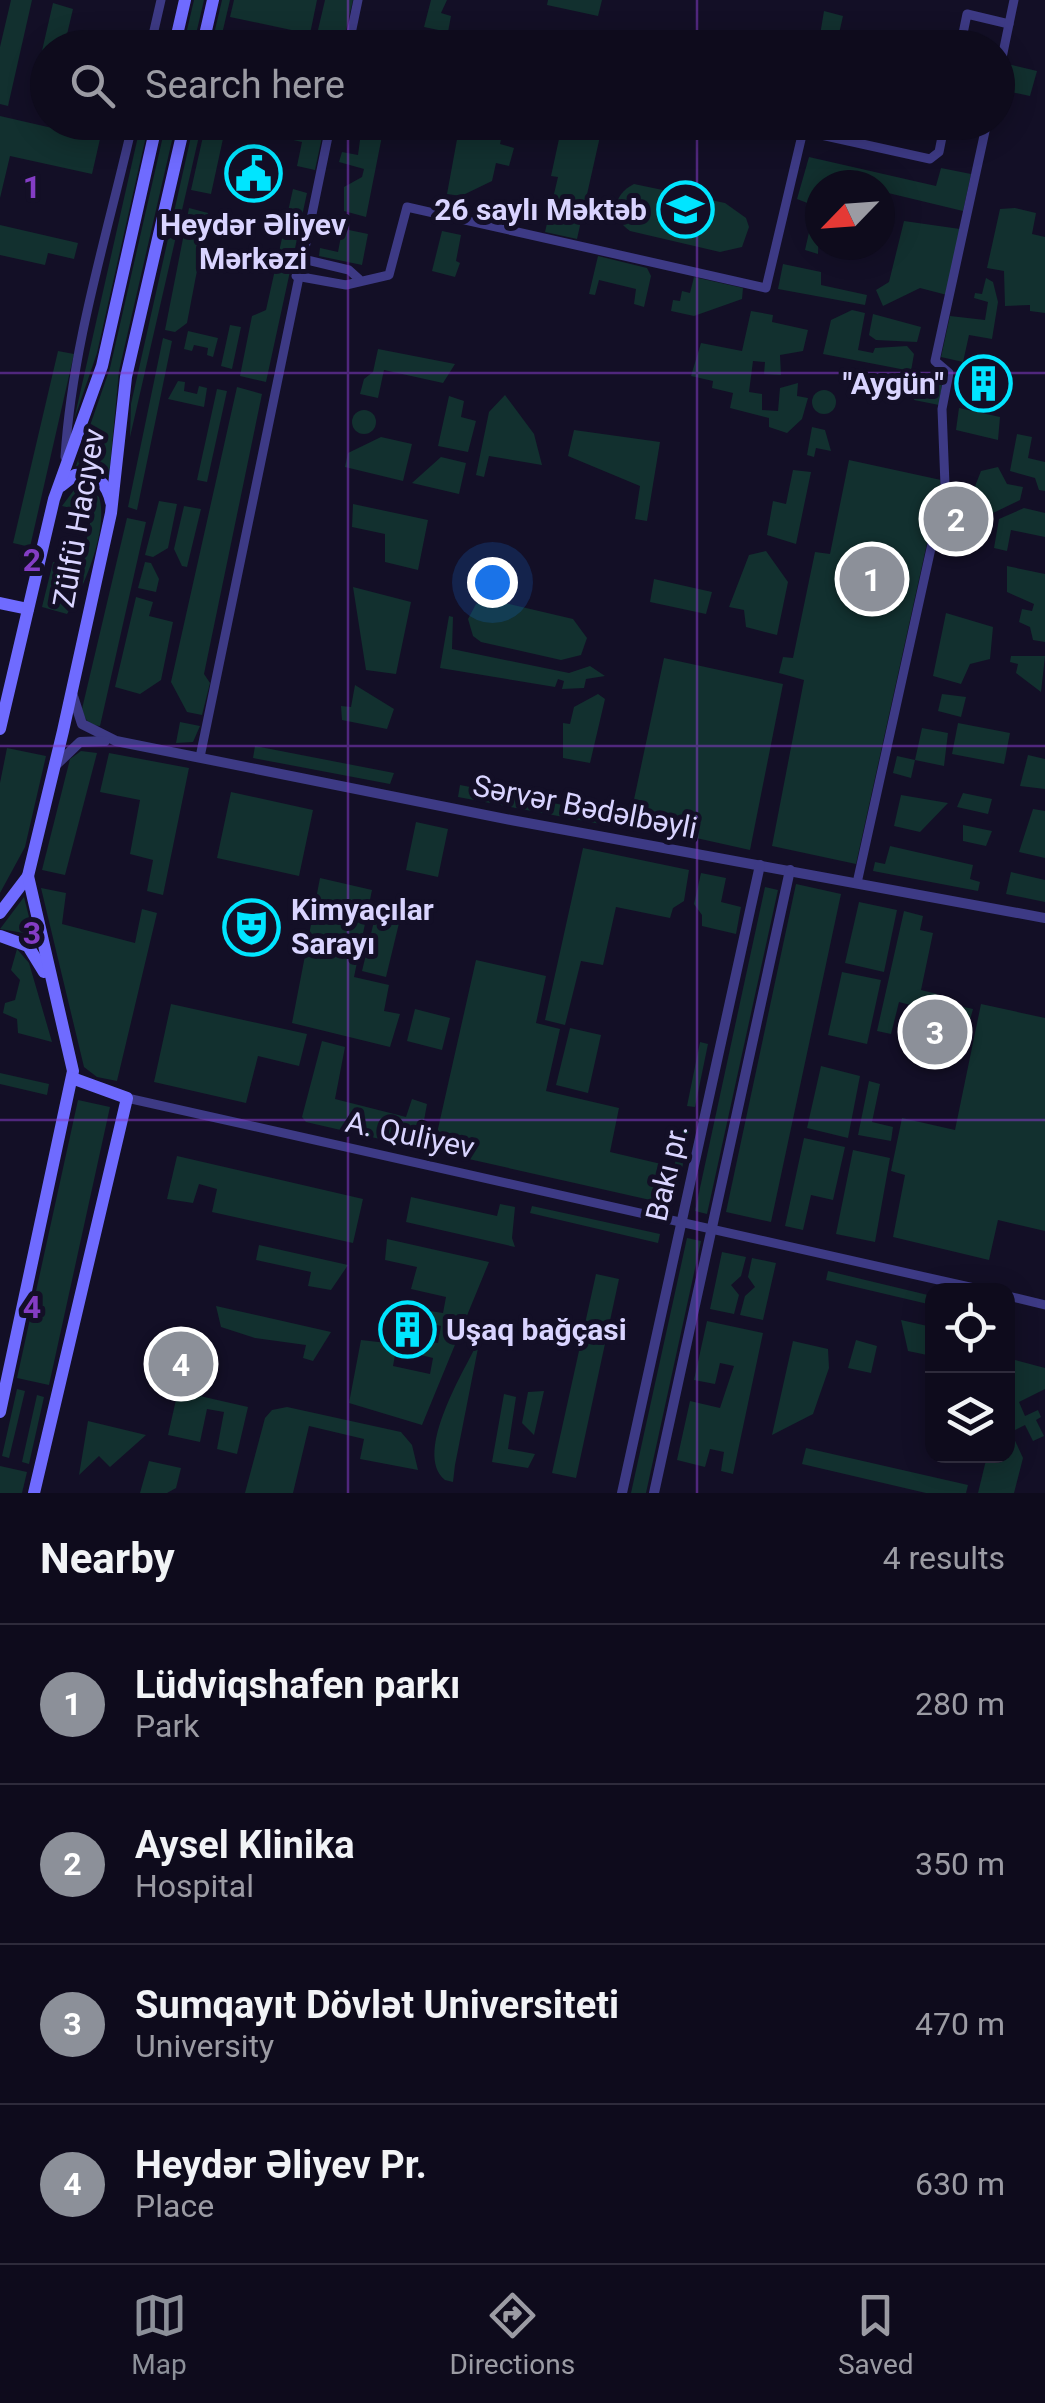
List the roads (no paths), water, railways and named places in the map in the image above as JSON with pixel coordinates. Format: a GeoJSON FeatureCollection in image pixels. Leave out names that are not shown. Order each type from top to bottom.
{"type":"FeatureCollection","features":[{"type":"Feature","properties":{"kind":"main road"},"geometry":{"type":"LineString","coordinates":[[178,30],[184,0]]}},
{"type":"Feature","properties":{"kind":"main road"},"geometry":{"type":"LineString","coordinates":[[206,30],[213,0]]}},
{"type":"Feature","properties":{"kind":"main road","name":"Zülfü Hacıyev"},"geometry":{"type":"LineString","coordinates":[[0,729],[54,500],[102,366],[153,140]]}},
{"type":"Feature","properties":{"kind":"main road","name":"Zülfü Hacıyev"},"geometry":{"type":"LineString","coordinates":[[0,912],[28,876],[54,767],[111,510],[126,377],[181,140]]}},
{"type":"Feature","properties":{"kind":"main road"},"geometry":{"type":"LineString","coordinates":[[54,500],[70,477],[84,474],[104,484],[111,510]]}},
{"type":"Feature","properties":{"kind":"main road"},"geometry":{"type":"LineString","coordinates":[[0,603],[28,609]]}},
{"type":"Feature","properties":{"kind":"main road"},"geometry":{"type":"LineString","coordinates":[[0,1412],[72,1078],[28,876]]}},
{"type":"Feature","properties":{"kind":"main road"},"geometry":{"type":"LineString","coordinates":[[0,936],[28,946],[56,997]]}},
{"type":"Feature","properties":{"kind":"main road"},"geometry":{"type":"LineString","coordinates":[[34,1493],[126,1098],[72,1078]]}},
{"type":"Feature","properties":{"kind":"street"},"geometry":{"type":"LineString","coordinates":[[154,30],[161,0]]}},
{"type":"Feature","properties":{"kind":"street"},"geometry":{"type":"LineString","coordinates":[[352,30],[358,0]]}},
{"type":"Feature","properties":{"kind":"street"},"geometry":{"type":"LineString","coordinates":[[1008,30],[1014,0]]}},
{"type":"Feature","properties":{"kind":"street"},"geometry":{"type":"LineString","coordinates":[[964,30],[967,14],[1009,24]]}},
{"type":"Feature","properties":{"kind":"street"},"geometry":{"type":"LineString","coordinates":[[64,469],[71,402],[129,140]]}},
{"type":"Feature","properties":{"kind":"street"},"geometry":{"type":"LineString","coordinates":[[200,757],[326,140]]}},
{"type":"Feature","properties":{"kind":"street"},"geometry":{"type":"LineString","coordinates":[[296,276],[346,285],[393,271],[407,208],[766,288],[803,140]]}},
{"type":"Feature","properties":{"kind":"street"},"geometry":{"type":"LineString","coordinates":[[851,140],[930,159],[940,152],[942,140]]}},
{"type":"Feature","properties":{"kind":"street"},"geometry":{"type":"LineString","coordinates":[[856,883],[946,485],[942,409],[949,374],[936,360],[984,140]]}},
{"type":"Feature","properties":{"kind":"street"},"geometry":{"type":"LineString","coordinates":[[300,258],[349,270],[359,279]]}},
{"type":"Feature","properties":{"kind":"street"},"geometry":{"type":"LineString","coordinates":[[72,687],[82,724],[116,741]]}},
{"type":"Feature","properties":{"kind":"street"},"geometry":{"type":"LineString","coordinates":[[54,767],[80,742],[116,741]]}},
{"type":"Feature","properties":{"kind":"street","name":"Sərvər Bədəlbəyli"},"geometry":{"type":"LineString","coordinates":[[116,741],[1045,918]]}},
{"type":"Feature","properties":{"kind":"street","name":"Bakı pr."},"geometry":{"type":"LineString","coordinates":[[622,1493],[760,865]]}},
{"type":"Feature","properties":{"kind":"street","name":"Bakı pr."},"geometry":{"type":"LineString","coordinates":[[654,1493],[790,870]]}},
{"type":"Feature","properties":{"kind":"street","name":"A. Quliyev"},"geometry":{"type":"LineString","coordinates":[[126,1098],[951,1283]]}},
{"type":"Feature","properties":{"kind":"street"},"geometry":{"type":"LineString","coordinates":[[1015,1298],[1045,1305]]}},
{"type":"Feature","properties":{"kind":"place","name":"Heydər Əliyev Mərkəzi"},"geometry":{"type":"Point","coordinates":[253,173]}},
{"type":"Feature","properties":{"kind":"place","name":"26 saylı Məktəb"},"geometry":{"type":"Point","coordinates":[686,210]}},
{"type":"Feature","properties":{"kind":"place","name":"\"Aygün\""},"geometry":{"type":"Point","coordinates":[983,384]}},
{"type":"Feature","properties":{"kind":"place","name":"Aysel Klinika"},"geometry":{"type":"Point","coordinates":[956,519]}},
{"type":"Feature","properties":{"kind":"place","name":"Lüdviqshafen parkı"},"geometry":{"type":"Point","coordinates":[872,579]}},
{"type":"Feature","properties":{"kind":"place","name":"Kimyaçılar Sarayı"},"geometry":{"type":"Point","coordinates":[252,927]}},
{"type":"Feature","properties":{"kind":"place","name":"Sumqayıt Dövlət Universiteti"},"geometry":{"type":"Point","coordinates":[935,1032]}},
{"type":"Feature","properties":{"kind":"place","name":"Uşaq bağçasi"},"geometry":{"type":"Point","coordinates":[407,1330]}},
{"type":"Feature","properties":{"kind":"place","name":"Heydər Əliyev Pr."},"geometry":{"type":"Point","coordinates":[181,1364]}}]}
